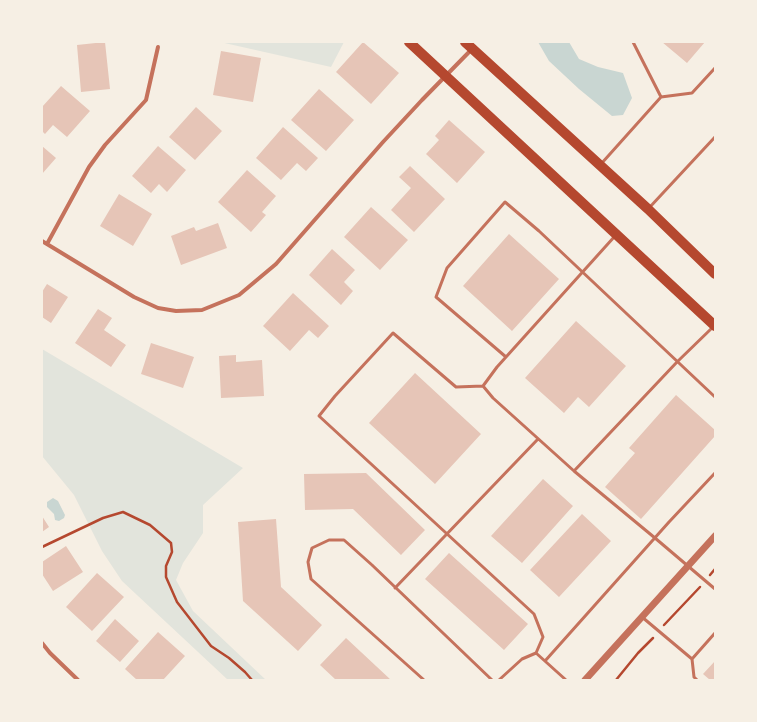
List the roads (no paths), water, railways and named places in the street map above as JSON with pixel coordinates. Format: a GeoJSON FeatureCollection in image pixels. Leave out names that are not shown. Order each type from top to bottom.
{"type":"FeatureCollection","features":[{"type":"Feature","properties":{"kind":"main road"},"geometry":{"type":"LineString","coordinates":[[409,42],[715,326]]}},
{"type":"Feature","properties":{"kind":"main road"},"geometry":{"type":"LineString","coordinates":[[471,44],[648,209],[715,274]]}},
{"type":"Feature","properties":{"kind":"street"},"geometry":{"type":"LineString","coordinates":[[42,241],[134,297],[158,308],[176,311],[202,310],[239,295],[276,264],[382,142],[446,76],[471,44]]}},
{"type":"Feature","properties":{"kind":"street"},"geometry":{"type":"LineString","coordinates":[[47,244],[89,167],[105,146],[146,100],[158,46]]}},
{"type":"Feature","properties":{"kind":"street"},"geometry":{"type":"LineString","coordinates":[[585,680],[715,536]]}},
{"type":"Feature","properties":{"kind":"street"},"geometry":{"type":"LineString","coordinates":[[42,643],[50,654],[78,680]]}},
{"type":"Feature","properties":{"kind":"lane"},"geometry":{"type":"LineString","coordinates":[[633,42],[661,97]]}},
{"type":"Feature","properties":{"kind":"lane"},"geometry":{"type":"LineString","coordinates":[[600,165],[661,97],[692,93],[715,68]]}},
{"type":"Feature","properties":{"kind":"lane"},"geometry":{"type":"LineString","coordinates":[[648,209],[715,137]]}},
{"type":"Feature","properties":{"kind":"lane"},"geometry":{"type":"LineString","coordinates":[[506,357],[436,297],[447,268],[505,202],[540,231],[715,397]]}},
{"type":"Feature","properties":{"kind":"lane"},"geometry":{"type":"LineString","coordinates":[[499,680],[522,659],[536,653],[543,637],[534,614],[319,416],[335,396],[393,333],[456,387],[483,386],[506,357],[616,235]]}},
{"type":"Feature","properties":{"kind":"lane"},"geometry":{"type":"LineString","coordinates":[[574,471],[678,362],[715,326]]}},
{"type":"Feature","properties":{"kind":"lane"},"geometry":{"type":"LineString","coordinates":[[483,386],[493,398],[574,471],[656,538],[715,589]]}},
{"type":"Feature","properties":{"kind":"lane"},"geometry":{"type":"LineString","coordinates":[[396,588],[538,439]]}},
{"type":"Feature","properties":{"kind":"lane"},"geometry":{"type":"LineString","coordinates":[[545,661],[715,473]]}},
{"type":"Feature","properties":{"kind":"lane"},"geometry":{"type":"LineString","coordinates":[[424,680],[311,579],[308,562],[312,548],[329,540],[344,540],[492,680]]}},
{"type":"Feature","properties":{"kind":"lane"},"geometry":{"type":"LineString","coordinates":[[642,617],[692,659],[694,677],[697,680]]}},
{"type":"Feature","properties":{"kind":"lane"},"geometry":{"type":"LineString","coordinates":[[692,659],[715,633]]}},
{"type":"Feature","properties":{"kind":"lane"},"geometry":{"type":"LineString","coordinates":[[536,653],[566,680]]}}]}
